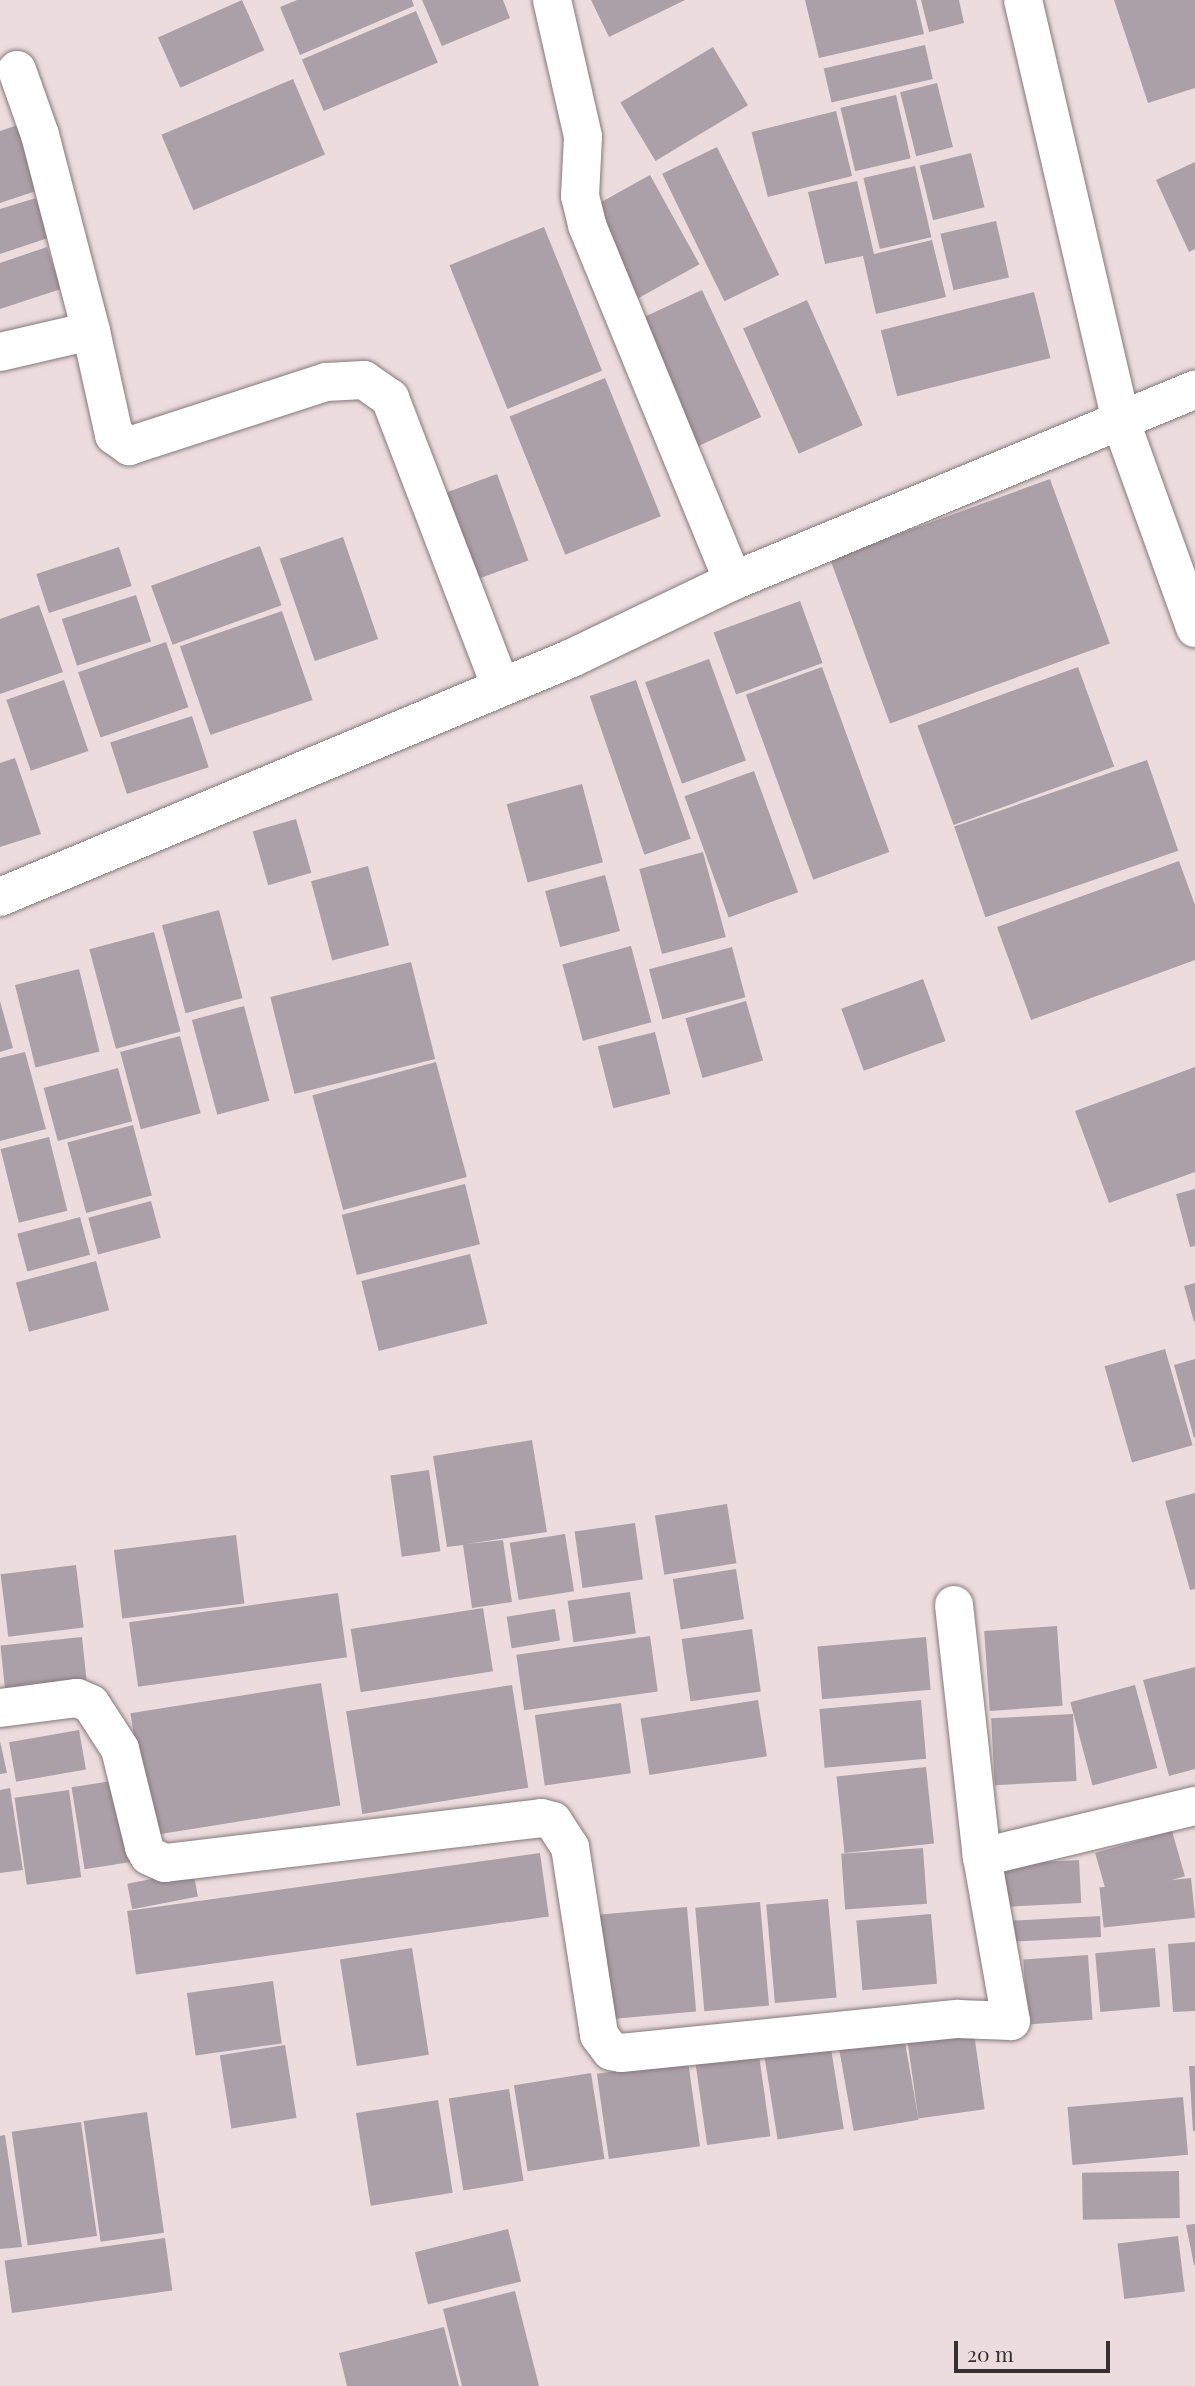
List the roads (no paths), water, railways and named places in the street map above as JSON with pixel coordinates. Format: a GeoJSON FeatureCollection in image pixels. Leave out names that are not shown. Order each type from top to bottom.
{"type":"FeatureCollection","features":[{"type":"Feature","properties":{"kind":"street"},"geometry":{"type":"LineString","coordinates":[[552,0],[583,137],[580,196],[587,225],[733,581]]}},
{"type":"Feature","properties":{"kind":"street"},"geometry":{"type":"LineString","coordinates":[[1023,0],[1121,422],[1195,628]]}},
{"type":"Feature","properties":{"kind":"street"},"geometry":{"type":"LineString","coordinates":[[17,70],[40,135],[114,435],[129,446],[326,382],[363,380],[390,398],[500,685]]}},
{"type":"Feature","properties":{"kind":"street"},"geometry":{"type":"LineString","coordinates":[[0,352],[90,331]]}},
{"type":"Feature","properties":{"kind":"street"},"geometry":{"type":"LineString","coordinates":[[0,897],[500,685],[572,659],[733,581],[1195,390]]}},
{"type":"Feature","properties":{"kind":"street"},"geometry":{"type":"LineString","coordinates":[[0,1708],[77,1698],[91,1704],[120,1749],[144,1847],[165,1863],[541,1818],[553,1821],[570,1847],[599,2035],[611,2051],[621,2053],[958,2019],[1011,2021],[982,1857],[954,1605]]}},
{"type":"Feature","properties":{"kind":"street"},"geometry":{"type":"LineString","coordinates":[[982,1857],[1195,1807]]}}]}
